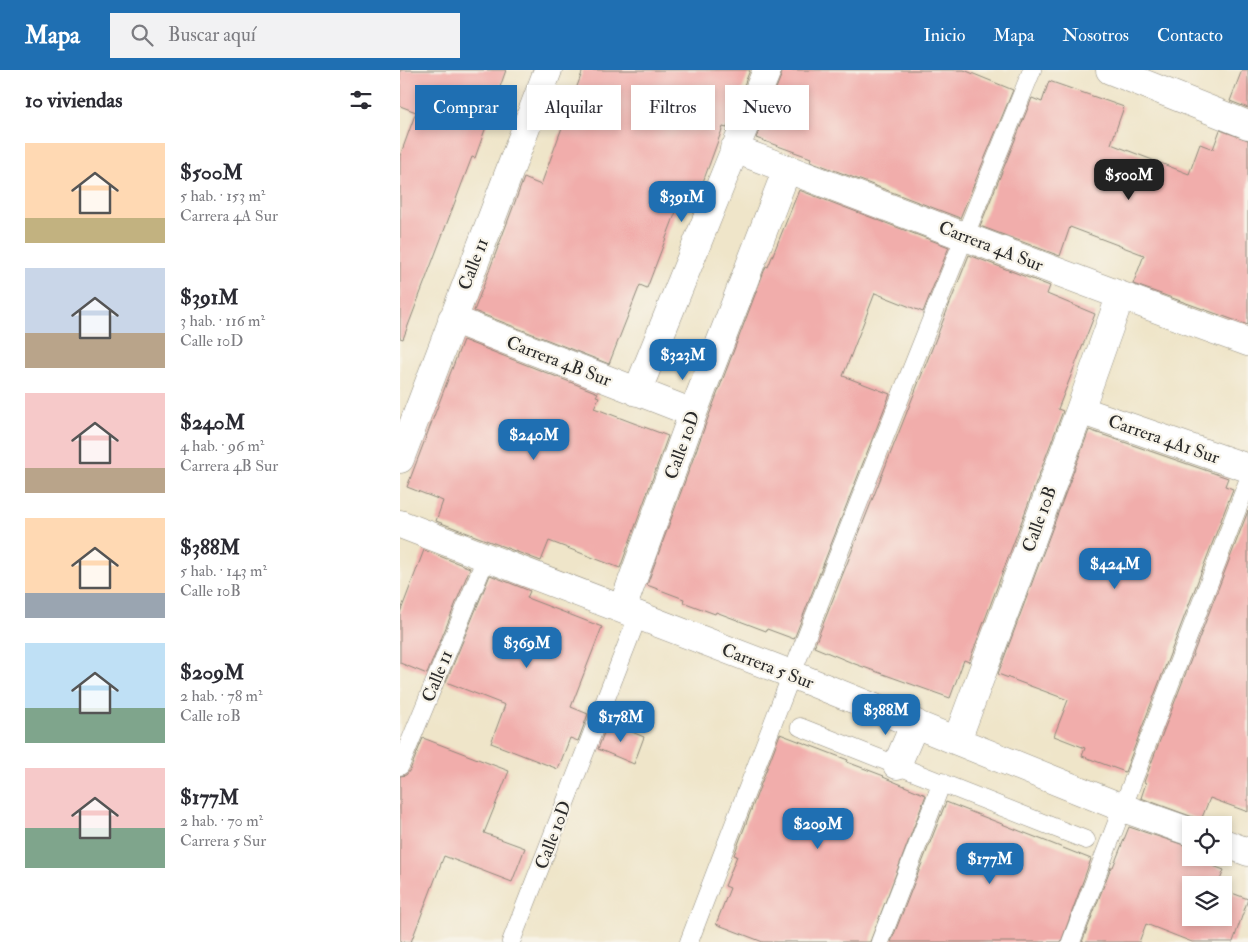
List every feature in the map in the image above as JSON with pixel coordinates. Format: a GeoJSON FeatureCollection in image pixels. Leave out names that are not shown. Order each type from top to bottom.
{"type":"FeatureCollection","features":[{"type":"Feature","properties":{"kind":"street","name":"Calle 11"},"geometry":{"type":"LineString","coordinates":[[400,459],[548,70]]}},
{"type":"Feature","properties":{"kind":"street"},"geometry":{"type":"LineString","coordinates":[[637,392],[767,70]]}},
{"type":"Feature","properties":{"kind":"street"},"geometry":{"type":"LineString","coordinates":[[1110,70],[1248,126]]}},
{"type":"Feature","properties":{"kind":"street","name":"Carrera 4A Sur"},"geometry":{"type":"LineString","coordinates":[[734,149],[964,235],[1120,297],[1248,342]]}},
{"type":"Feature","properties":{"kind":"street","name":"Calle 10D"},"geometry":{"type":"LineString","coordinates":[[630,612],[693,413],[787,169]]}},
{"type":"Feature","properties":{"kind":"street","name":"Calle 10B"},"geometry":{"type":"LineString","coordinates":[[957,740],[1120,297]]}},
{"type":"Feature","properties":{"kind":"street","name":"Carrera 4B Sur"},"geometry":{"type":"LineString","coordinates":[[452,319],[693,413]]}},
{"type":"Feature","properties":{"kind":"street","name":"Carrera 4A1 Sur"},"geometry":{"type":"LineString","coordinates":[[1080,410],[1248,468]]}},
{"type":"Feature","properties":{"kind":"street","name":"Carrera 5 Sur"},"geometry":{"type":"LineString","coordinates":[[400,524],[791,674],[1123,808],[1182,829]]}},
{"type":"Feature","properties":{"kind":"street"},"geometry":{"type":"LineString","coordinates":[[897,765],[915,724]]}},
{"type":"Feature","properties":{"kind":"street"},"geometry":{"type":"LineString","coordinates":[[1232,846],[1248,852]]}},
{"type":"Feature","properties":{"kind":"lane"},"geometry":{"type":"LineString","coordinates":[[689,942],[791,674],[964,235],[1032,70]]}},
{"type":"Feature","properties":{"kind":"lane"},"geometry":{"type":"LineString","coordinates":[[1071,942],[1248,481]]}},
{"type":"Feature","properties":{"kind":"lane","name":"Calle 11"},"geometry":{"type":"LineString","coordinates":[[400,766],[486,558]]}},
{"type":"Feature","properties":{"kind":"lane","name":"Calle 10D"},"geometry":{"type":"LineString","coordinates":[[511,942],[630,612]]}},
{"type":"Feature","properties":{"kind":"lane"},"geometry":{"type":"LineString","coordinates":[[800,727],[1086,840]]}},
{"type":"Feature","properties":{"kind":"lane"},"geometry":{"type":"LineString","coordinates":[[880,942],[942,782]]}},
{"type":"Feature","properties":{"kind":"building"},"geometry":{"type":"Polygon","coordinates":[[[400,70],[506,70],[501,85],[415,85],[415,112],[400,106],[400,70]]]}},
{"type":"Feature","properties":{"kind":"building"},"geometry":{"type":"Polygon","coordinates":[[[583,70],[750,70],[744,85],[725,85],[725,128],[723,127],[699,193],[685,188],[647,288],[640,285],[609,364],[474,311],[524,178],[541,185],[561,130],[621,130],[621,85],[578,85],[583,70]]]}},
{"type":"Feature","properties":{"kind":"building"},"geometry":{"type":"Polygon","coordinates":[[[782,70],[964,70],[1013,90],[960,218],[810,161],[811,158],[756,138],[759,130],[809,130],[809,85],[777,85],[782,70]]]}},
{"type":"Feature","properties":{"kind":"building"},"geometry":{"type":"Polygon","coordinates":[[[1242,70],[1248,70],[1248,108],[1230,101],[1242,70]]]}},
{"type":"Feature","properties":{"kind":"building"},"geometry":{"type":"Polygon","coordinates":[[[1049,81],[1124,107],[1111,144],[1189,174],[1200,144],[1213,149],[1220,130],[1248,140],[1248,325],[1133,284],[1144,255],[1070,227],[1060,256],[980,226],[1032,98],[1042,102],[1049,81]]]}},
{"type":"Feature","properties":{"kind":"building"},"geometry":{"type":"Polygon","coordinates":[[[415,115],[415,130],[485,130],[475,158],[472,157],[403,339],[400,338],[400,156],[415,115]]]}},
{"type":"Feature","properties":{"kind":"building"},"geometry":{"type":"Polygon","coordinates":[[[799,190],[949,247],[923,312],[875,293],[843,376],[890,394],[794,639],[767,629],[766,631],[716,612],[715,614],[683,602],[684,599],[647,585],[766,266],[768,267],[799,190]]]}},
{"type":"Feature","properties":{"kind":"building"},"geometry":{"type":"Polygon","coordinates":[[[969,255],[1050,286],[1047,294],[1095,314],[1058,409],[1063,411],[969,662],[964,660],[950,698],[855,664],[814,647],[969,255]]]}},
{"type":"Feature","properties":{"kind":"building"},"geometry":{"type":"Polygon","coordinates":[[[463,340],[598,393],[596,396],[599,397],[594,408],[668,436],[620,568],[549,541],[541,561],[436,521],[443,501],[407,487],[463,340]]]}},
{"type":"Feature","properties":{"kind":"building"},"geometry":{"type":"Polygon","coordinates":[[[1089,430],[1228,478],[1225,486],[1233,489],[1125,772],[1082,756],[1085,748],[1054,736],[1068,700],[998,674],[1089,430]]]}},
{"type":"Feature","properties":{"kind":"building"},"geometry":{"type":"Polygon","coordinates":[[[1248,511],[1248,812],[1210,798],[1203,816],[1190,816],[1141,798],[1146,783],[1144,782],[1248,511]]]}},
{"type":"Feature","properties":{"kind":"building"},"geometry":{"type":"Polygon","coordinates":[[[424,550],[470,568],[427,674],[400,663],[400,613],[424,550]]]}},
{"type":"Feature","properties":{"kind":"building"},"geometry":{"type":"Polygon","coordinates":[[[490,575],[530,591],[527,598],[602,627],[571,707],[588,714],[578,741],[570,738],[558,769],[491,743],[505,705],[446,682],[490,575]]]}},
{"type":"Feature","properties":{"kind":"building"},"geometry":{"type":"Polygon","coordinates":[[[608,722],[644,737],[634,764],[598,749],[608,722]]]}},
{"type":"Feature","properties":{"kind":"building"},"geometry":{"type":"Polygon","coordinates":[[[780,734],[848,760],[847,762],[926,795],[870,942],[763,942],[716,924],[730,888],[725,886],[737,856],[734,855],[780,734]]]}},
{"type":"Feature","properties":{"kind":"building"},"geometry":{"type":"Polygon","coordinates":[[[423,738],[509,771],[484,833],[525,848],[512,882],[444,856],[411,942],[400,942],[400,776],[406,775],[410,770],[423,738]]]}},
{"type":"Feature","properties":{"kind":"building"},"geometry":{"type":"Polygon","coordinates":[[[946,802],[1091,859],[1061,942],[891,942],[946,802]]]}},
{"type":"Feature","properties":{"kind":"building"},"geometry":{"type":"Polygon","coordinates":[[[1129,827],[1182,844],[1182,866],[1213,866],[1224,870],[1222,876],[1182,876],[1182,926],[1232,926],[1232,893],[1248,899],[1233,942],[1192,942],[1146,924],[1139,942],[1082,942],[1111,867],[1113,867],[1129,827]]]}}]}
